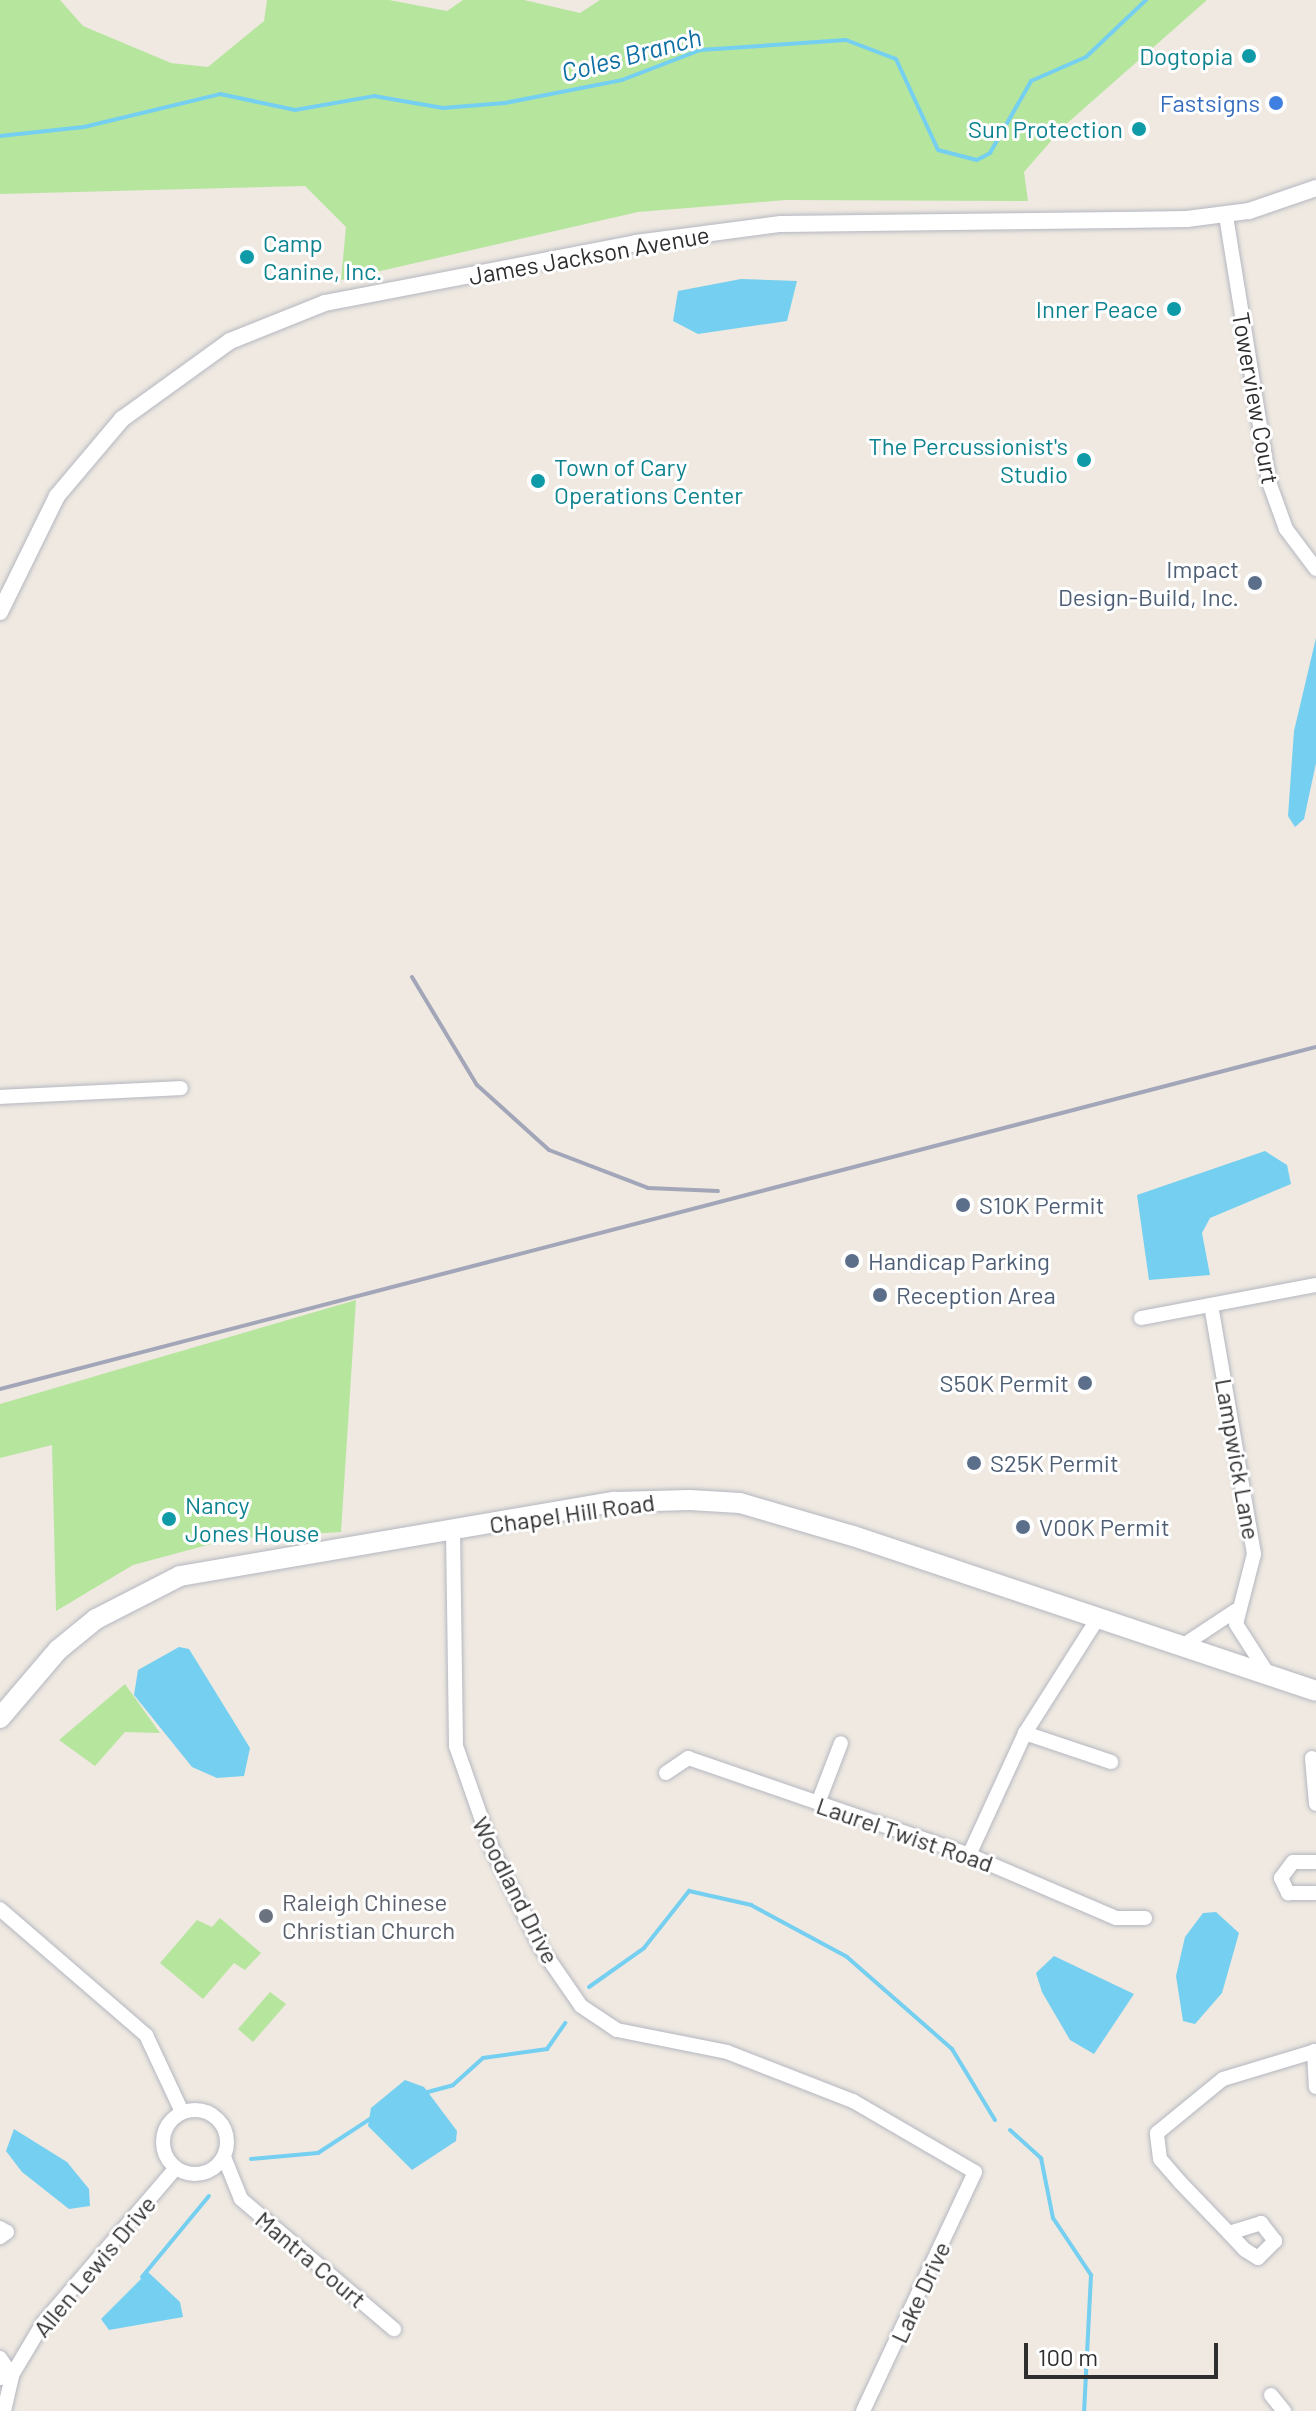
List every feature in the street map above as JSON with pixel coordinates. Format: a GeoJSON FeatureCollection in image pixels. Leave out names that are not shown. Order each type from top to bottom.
{"type":"FeatureCollection","features":[{"type":"Feature","properties":{"kind":"main road","name":"Chapel Hill Road"},"geometry":{"type":"LineString","coordinates":[[0,1718],[58,1650],[96,1619],[180,1576],[615,1502],[740,1503],[1177,1649],[1316,1691]]}},
{"type":"Feature","properties":{"kind":"street","name":"James Jackson Avenue"},"geometry":{"type":"LineString","coordinates":[[0,612],[57,496],[122,419],[230,341],[325,303],[636,243],[781,224],[1226,216],[1316,188]]}},
{"type":"Feature","properties":{"kind":"street","name":"Towerview Court"},"geometry":{"type":"LineString","coordinates":[[1226,216],[1269,482],[1286,529],[1316,569]]}},
{"type":"Feature","properties":{"kind":"street"},"geometry":{"type":"LineString","coordinates":[[0,1097],[181,1088]]}},
{"type":"Feature","properties":{"kind":"street"},"geometry":{"type":"LineString","coordinates":[[1141,1318],[1316,1285]]}},
{"type":"Feature","properties":{"kind":"street","name":"Lampwick Lane"},"geometry":{"type":"LineString","coordinates":[[1211,1305],[1253,1539],[1235,1611]]}},
{"type":"Feature","properties":{"kind":"street","name":"Woodland Drive"},"geometry":{"type":"LineString","coordinates":[[453,1530],[456,1746],[492,1849],[541,1948],[581,2006],[617,2030],[727,2052],[853,2101],[975,2172]]}},
{"type":"Feature","properties":{"kind":"street"},"geometry":{"type":"LineString","coordinates":[[1177,1649],[1235,1611],[1244,1644],[1268,1675]]}},
{"type":"Feature","properties":{"kind":"street"},"geometry":{"type":"LineString","coordinates":[[969,1855],[1025,1733],[1096,1621]]}},
{"type":"Feature","properties":{"kind":"street"},"geometry":{"type":"LineString","coordinates":[[1025,1733],[1111,1762]]}},
{"type":"Feature","properties":{"kind":"street"},"geometry":{"type":"LineString","coordinates":[[818,1803],[841,1743]]}},
{"type":"Feature","properties":{"kind":"street","name":"Laurel Twist Road"},"geometry":{"type":"LineString","coordinates":[[666,1773],[688,1758],[969,1855],[1116,1918],[1145,1918]]}},
{"type":"Feature","properties":{"kind":"street"},"geometry":{"type":"LineString","coordinates":[[1312,1758],[1316,1804]]}},
{"type":"Feature","properties":{"kind":"street"},"geometry":{"type":"LineString","coordinates":[[1316,1862],[1293,1862],[1281,1878],[1288,1893],[1316,1893]]}},
{"type":"Feature","properties":{"kind":"street"},"geometry":{"type":"LineString","coordinates":[[0,1909],[146,2035],[182,2112]]}},
{"type":"Feature","properties":{"kind":"street"},"geometry":{"type":"LineString","coordinates":[[1229,2233],[1160,2159],[1157,2133],[1223,2079],[1315,2051],[1316,2087]]}},
{"type":"Feature","properties":{"kind":"street"},"geometry":{"type":"LineString","coordinates":[[182,2112],[219,2120],[231,2185]]}},
{"type":"Feature","properties":{"kind":"street"},"geometry":{"type":"LineString","coordinates":[[182,2112],[163,2137],[175,2169],[208,2172],[224,2157]]}},
{"type":"Feature","properties":{"kind":"street","name":"Allen Lewis Drive"},"geometry":{"type":"LineString","coordinates":[[4,2411],[6,2376],[43,2323],[175,2169]]}},
{"type":"Feature","properties":{"kind":"street","name":"Mantra Court"},"geometry":{"type":"LineString","coordinates":[[208,2172],[231,2185],[394,2329]]}},
{"type":"Feature","properties":{"kind":"street","name":"Lake Drive"},"geometry":{"type":"LineString","coordinates":[[863,2411],[975,2172]]}},
{"type":"Feature","properties":{"kind":"street"},"geometry":{"type":"LineString","coordinates":[[0,2228],[7,2232],[0,2237]]}},
{"type":"Feature","properties":{"kind":"street"},"geometry":{"type":"LineString","coordinates":[[0,2358],[6,2376]]}},
{"type":"Feature","properties":{"kind":"street"},"geometry":{"type":"LineString","coordinates":[[1271,2395],[1284,2411]]}},
{"type":"Feature","properties":{"kind":"green space"},"geometry":{"type":"Polygon","coordinates":[[[0,0],[60,0],[83,26],[171,63],[208,67],[264,21],[267,0],[389,0],[447,11],[463,0],[524,0],[580,13],[600,0],[1207,0],[1064,126],[1024,172],[1028,201],[785,200],[638,212],[341,280],[346,227],[305,186],[0,194],[0,0]]]}},
{"type":"Feature","properties":{"kind":"green space"},"geometry":{"type":"Polygon","coordinates":[[[356,1300],[341,1532],[230,1539],[133,1565],[56,1611],[52,1445],[0,1458],[0,1404],[356,1300]]]}},
{"type":"Feature","properties":{"kind":"green space"},"geometry":{"type":"Polygon","coordinates":[[[125,1684],[160,1733],[125,1732],[95,1766],[59,1740],[125,1684]]]}},
{"type":"Feature","properties":{"kind":"green space"},"geometry":{"type":"Polygon","coordinates":[[[220,1918],[261,1953],[245,1970],[234,1963],[203,1999],[160,1963],[197,1920],[212,1927],[220,1918]]]}},
{"type":"Feature","properties":{"kind":"green space"},"geometry":{"type":"Polygon","coordinates":[[[270,1992],[286,2004],[253,2042],[238,2029],[270,1992]]]}},
{"type":"Feature","properties":{"kind":"water"},"geometry":{"type":"Polygon","coordinates":[[[741,279],[797,281],[787,321],[698,334],[673,321],[678,291],[741,279]]]}},
{"type":"Feature","properties":{"kind":"water"},"geometry":{"type":"Polygon","coordinates":[[[1316,638],[1316,763],[1304,819],[1295,827],[1288,816],[1294,731],[1316,638]]]}},
{"type":"Feature","properties":{"kind":"water"},"geometry":{"type":"Polygon","coordinates":[[[1265,1151],[1287,1165],[1291,1184],[1210,1218],[1202,1233],[1210,1275],[1149,1280],[1137,1195],[1265,1151]]]}},
{"type":"Feature","properties":{"kind":"water"},"geometry":{"type":"Polygon","coordinates":[[[179,1647],[189,1649],[250,1748],[244,1776],[217,1778],[192,1767],[134,1695],[138,1670],[179,1647]]]}},
{"type":"Feature","properties":{"kind":"water"},"geometry":{"type":"Polygon","coordinates":[[[1216,1912],[1239,1933],[1222,1993],[1195,2024],[1183,2021],[1176,1976],[1185,1937],[1203,1913],[1216,1912]]]}},
{"type":"Feature","properties":{"kind":"water"},"geometry":{"type":"Polygon","coordinates":[[[1054,1956],[1134,1994],[1094,2054],[1070,2040],[1042,1992],[1036,1973],[1054,1956]]]}},
{"type":"Feature","properties":{"kind":"water"},"geometry":{"type":"Polygon","coordinates":[[[405,2080],[424,2087],[457,2131],[456,2141],[412,2170],[368,2126],[371,2108],[405,2080]]]}},
{"type":"Feature","properties":{"kind":"water"},"geometry":{"type":"Polygon","coordinates":[[[14,2129],[67,2162],[89,2189],[90,2206],[69,2209],[22,2172],[6,2151],[14,2129]]]}},
{"type":"Feature","properties":{"kind":"water"},"geometry":{"type":"Polygon","coordinates":[[[148,2272],[180,2302],[183,2317],[109,2330],[101,2319],[148,2272]]]}},
{"type":"Feature","properties":{"kind":"waterway","name":"Coles Branch"},"geometry":{"type":"LineString","coordinates":[[0,136],[84,127],[220,94],[295,110],[374,96],[443,108],[505,103],[622,80],[700,50],[846,40],[896,59],[938,150],[977,160],[990,153],[1031,81],[1086,57],[1146,0]]}},
{"type":"Feature","properties":{"kind":"waterway"},"geometry":{"type":"LineString","coordinates":[[589,1987],[644,1948],[689,1891],[751,1905],[847,1957],[952,2049],[995,2120]]}},
{"type":"Feature","properties":{"kind":"waterway"},"geometry":{"type":"LineString","coordinates":[[424,2093],[453,2085],[483,2058],[547,2049],[565,2023]]}},
{"type":"Feature","properties":{"kind":"waterway"},"geometry":{"type":"LineString","coordinates":[[251,2159],[318,2153],[373,2117]]}},
{"type":"Feature","properties":{"kind":"waterway"},"geometry":{"type":"LineString","coordinates":[[1010,2130],[1041,2158],[1053,2218],[1091,2275],[1084,2411]]}},
{"type":"Feature","properties":{"kind":"waterway"},"geometry":{"type":"LineString","coordinates":[[142,2277],[209,2196]]}},
{"type":"Feature","properties":{"kind":"railway"},"geometry":{"type":"LineString","coordinates":[[412,977],[477,1085],[549,1150],[648,1188],[718,1191]]}},
{"type":"Feature","properties":{"kind":"railway"},"geometry":{"type":"LineString","coordinates":[[0,1389],[1316,1047]]}},
{"type":"Feature","properties":{"kind":"place","name":"Dogtopia"},"geometry":{"type":"Point","coordinates":[1249,56]}},
{"type":"Feature","properties":{"kind":"place","name":"Fastsigns"},"geometry":{"type":"Point","coordinates":[1276,103]}},
{"type":"Feature","properties":{"kind":"place","name":"Sun Protection"},"geometry":{"type":"Point","coordinates":[1139,129]}},
{"type":"Feature","properties":{"kind":"place","name":"Camp Canine, Inc."},"geometry":{"type":"Point","coordinates":[247,257]}},
{"type":"Feature","properties":{"kind":"place","name":"Inner Peace"},"geometry":{"type":"Point","coordinates":[1174,309]}},
{"type":"Feature","properties":{"kind":"place","name":"The Percussionist's Studio"},"geometry":{"type":"Point","coordinates":[1084,460]}},
{"type":"Feature","properties":{"kind":"place","name":"Town of Cary Operations Center"},"geometry":{"type":"Point","coordinates":[538,481]}},
{"type":"Feature","properties":{"kind":"place","name":"Impact Design-Build, Inc."},"geometry":{"type":"Point","coordinates":[1255,583]}},
{"type":"Feature","properties":{"kind":"place","name":"S10K Permit"},"geometry":{"type":"Point","coordinates":[963,1205]}},
{"type":"Feature","properties":{"kind":"place","name":"Handicap Parking"},"geometry":{"type":"Point","coordinates":[852,1261]}},
{"type":"Feature","properties":{"kind":"place","name":"Reception Area"},"geometry":{"type":"Point","coordinates":[880,1295]}},
{"type":"Feature","properties":{"kind":"place","name":"S50K Permit"},"geometry":{"type":"Point","coordinates":[1085,1383]}},
{"type":"Feature","properties":{"kind":"place","name":"S25K Permit"},"geometry":{"type":"Point","coordinates":[974,1463]}},
{"type":"Feature","properties":{"kind":"place","name":"Nancy Jones House"},"geometry":{"type":"Point","coordinates":[169,1519]}},
{"type":"Feature","properties":{"kind":"place","name":"V00K Permit"},"geometry":{"type":"Point","coordinates":[1023,1527]}},
{"type":"Feature","properties":{"kind":"place","name":"Raleigh Chinese Christian Church"},"geometry":{"type":"Point","coordinates":[266,1916]}}]}
